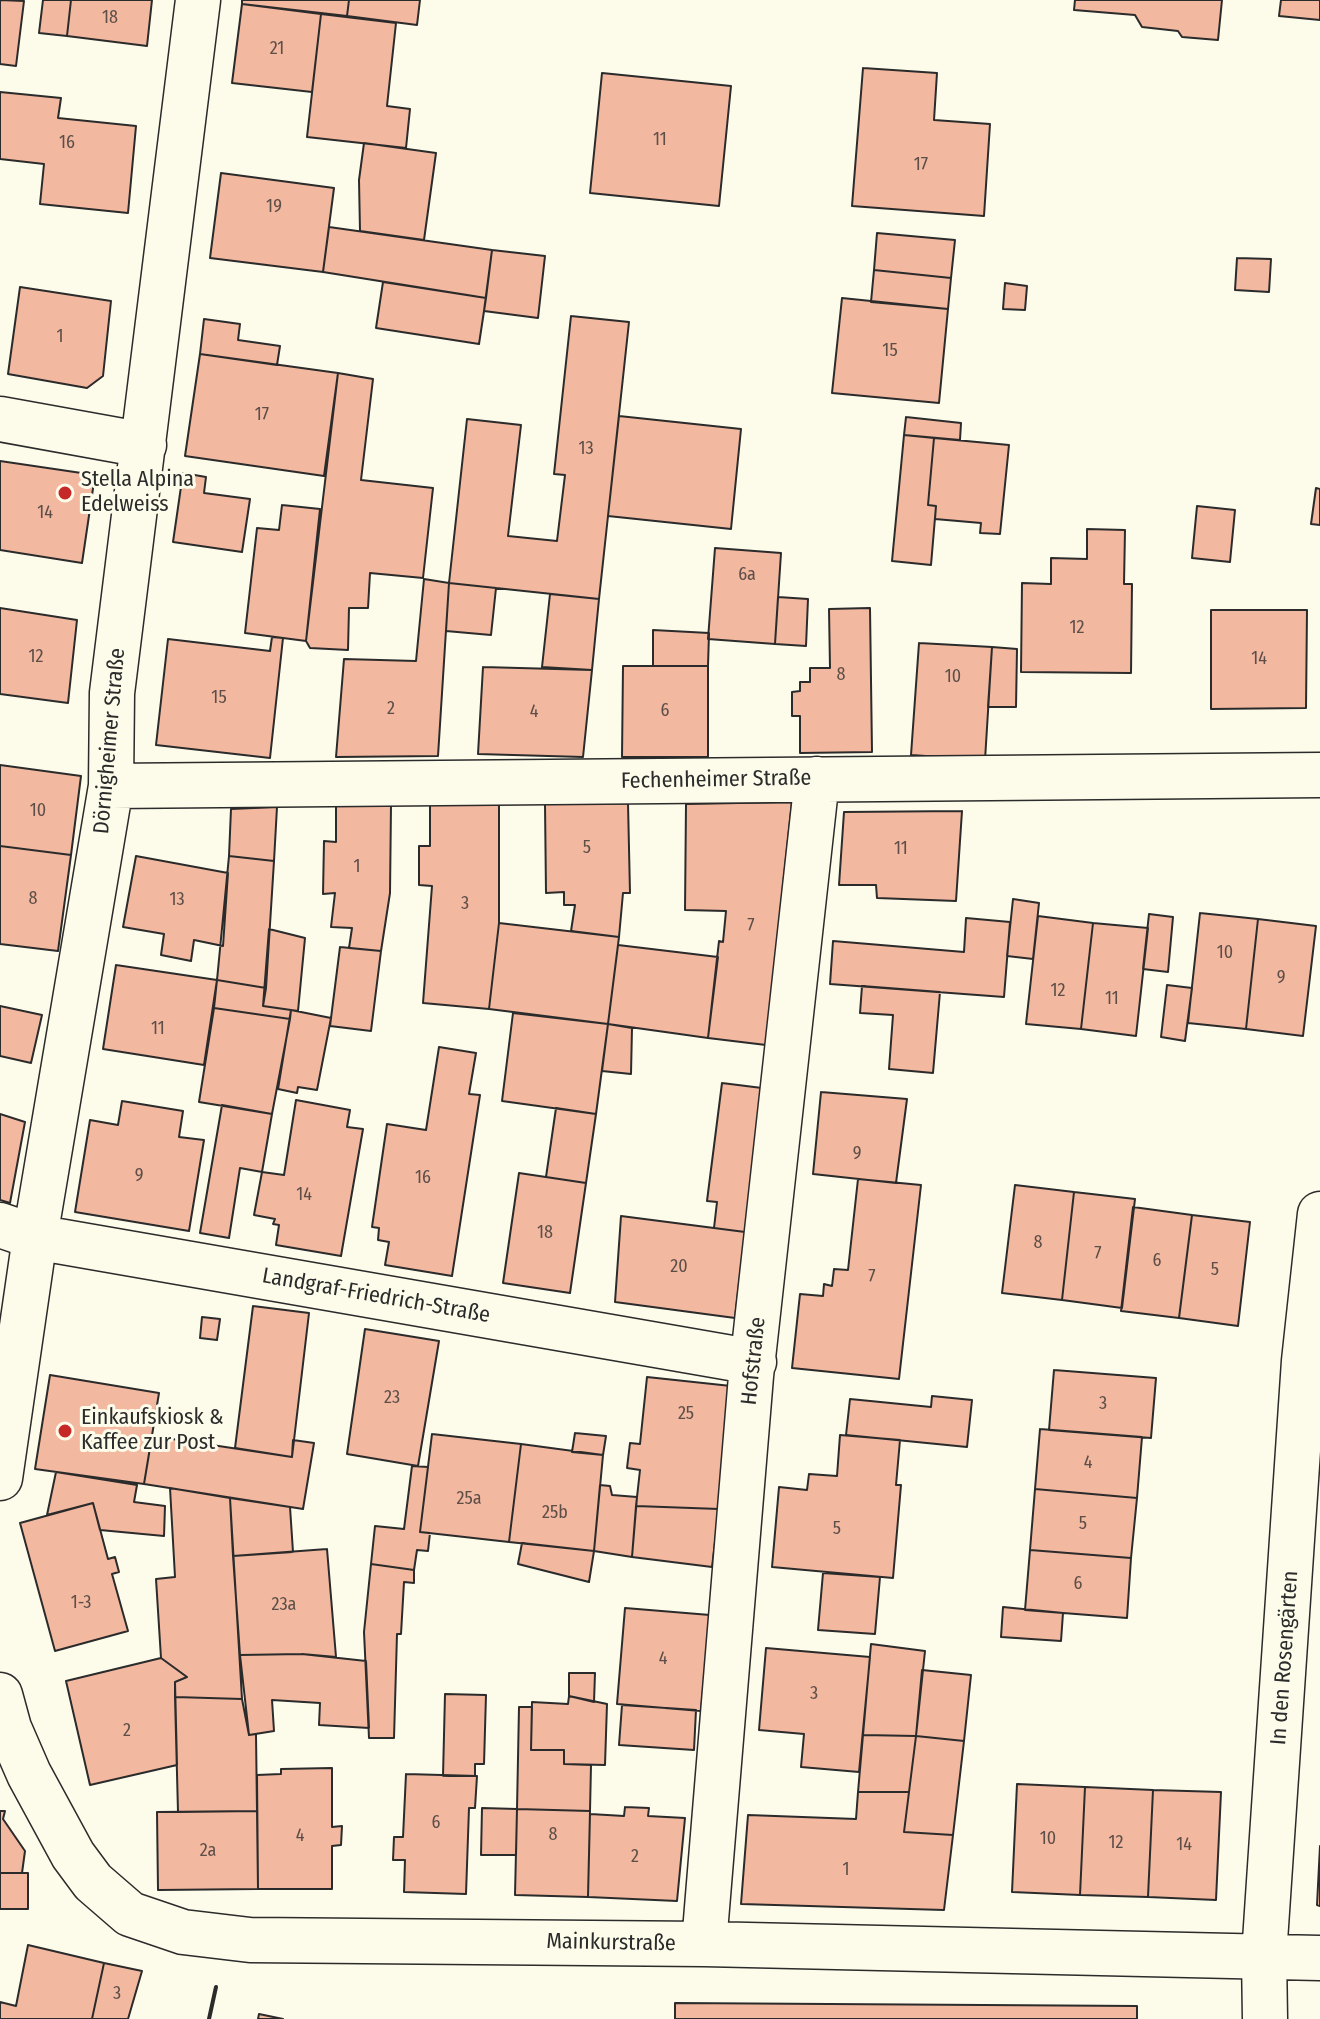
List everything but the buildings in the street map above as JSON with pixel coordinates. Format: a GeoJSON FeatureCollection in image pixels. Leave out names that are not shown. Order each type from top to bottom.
{"type":"FeatureCollection","features":[{"type":"Feature","properties":{"kind":"street","name":"Dörnigheimer Straße"},"geometry":{"type":"LineString","coordinates":[[0,1478],[18,1231],[111,786],[112,693],[198,0]]}},
{"type":"Feature","properties":{"kind":"street"},"geometry":{"type":"LineString","coordinates":[[0,419],[144,445]]}},
{"type":"Feature","properties":{"kind":"street","name":"Fechenheimer Straße"},"geometry":{"type":"LineString","coordinates":[[111,786],[1320,775]]}},
{"type":"Feature","properties":{"kind":"street","name":"Hofstraße"},"geometry":{"type":"LineString","coordinates":[[704,1944],[754,1362],[817,779]]}},
{"type":"Feature","properties":{"kind":"street","name":"In den Rosengärten"},"geometry":{"type":"LineString","coordinates":[[1265,2019],[1264,1956],[1304,1361],[1320,1214]]}},
{"type":"Feature","properties":{"kind":"street","name":"Landgraf-Friedrich-Straße"},"geometry":{"type":"LineString","coordinates":[[18,1231],[754,1362]]}},
{"type":"Feature","properties":{"kind":"street","name":"Mainkurstraße"},"geometry":{"type":"LineString","coordinates":[[3,1717],[73,1855],[110,1899],[130,1914],[159,1926],[250,1940],[704,1944],[1320,1958]]}},
{"type":"Feature","properties":{"kind":"wall"},"geometry":{"type":"LineString","coordinates":[[209,2019],[216,1987]]}},
{"type":"Feature","properties":{"kind":"place","name":"Stella Alpina Edelweiss"},"geometry":{"type":"Point","coordinates":[65,493]}},
{"type":"Feature","properties":{"kind":"place","name":"Einkaufskiosk & Kaffee zur Post"},"geometry":{"type":"Point","coordinates":[65,1431]}}]}
